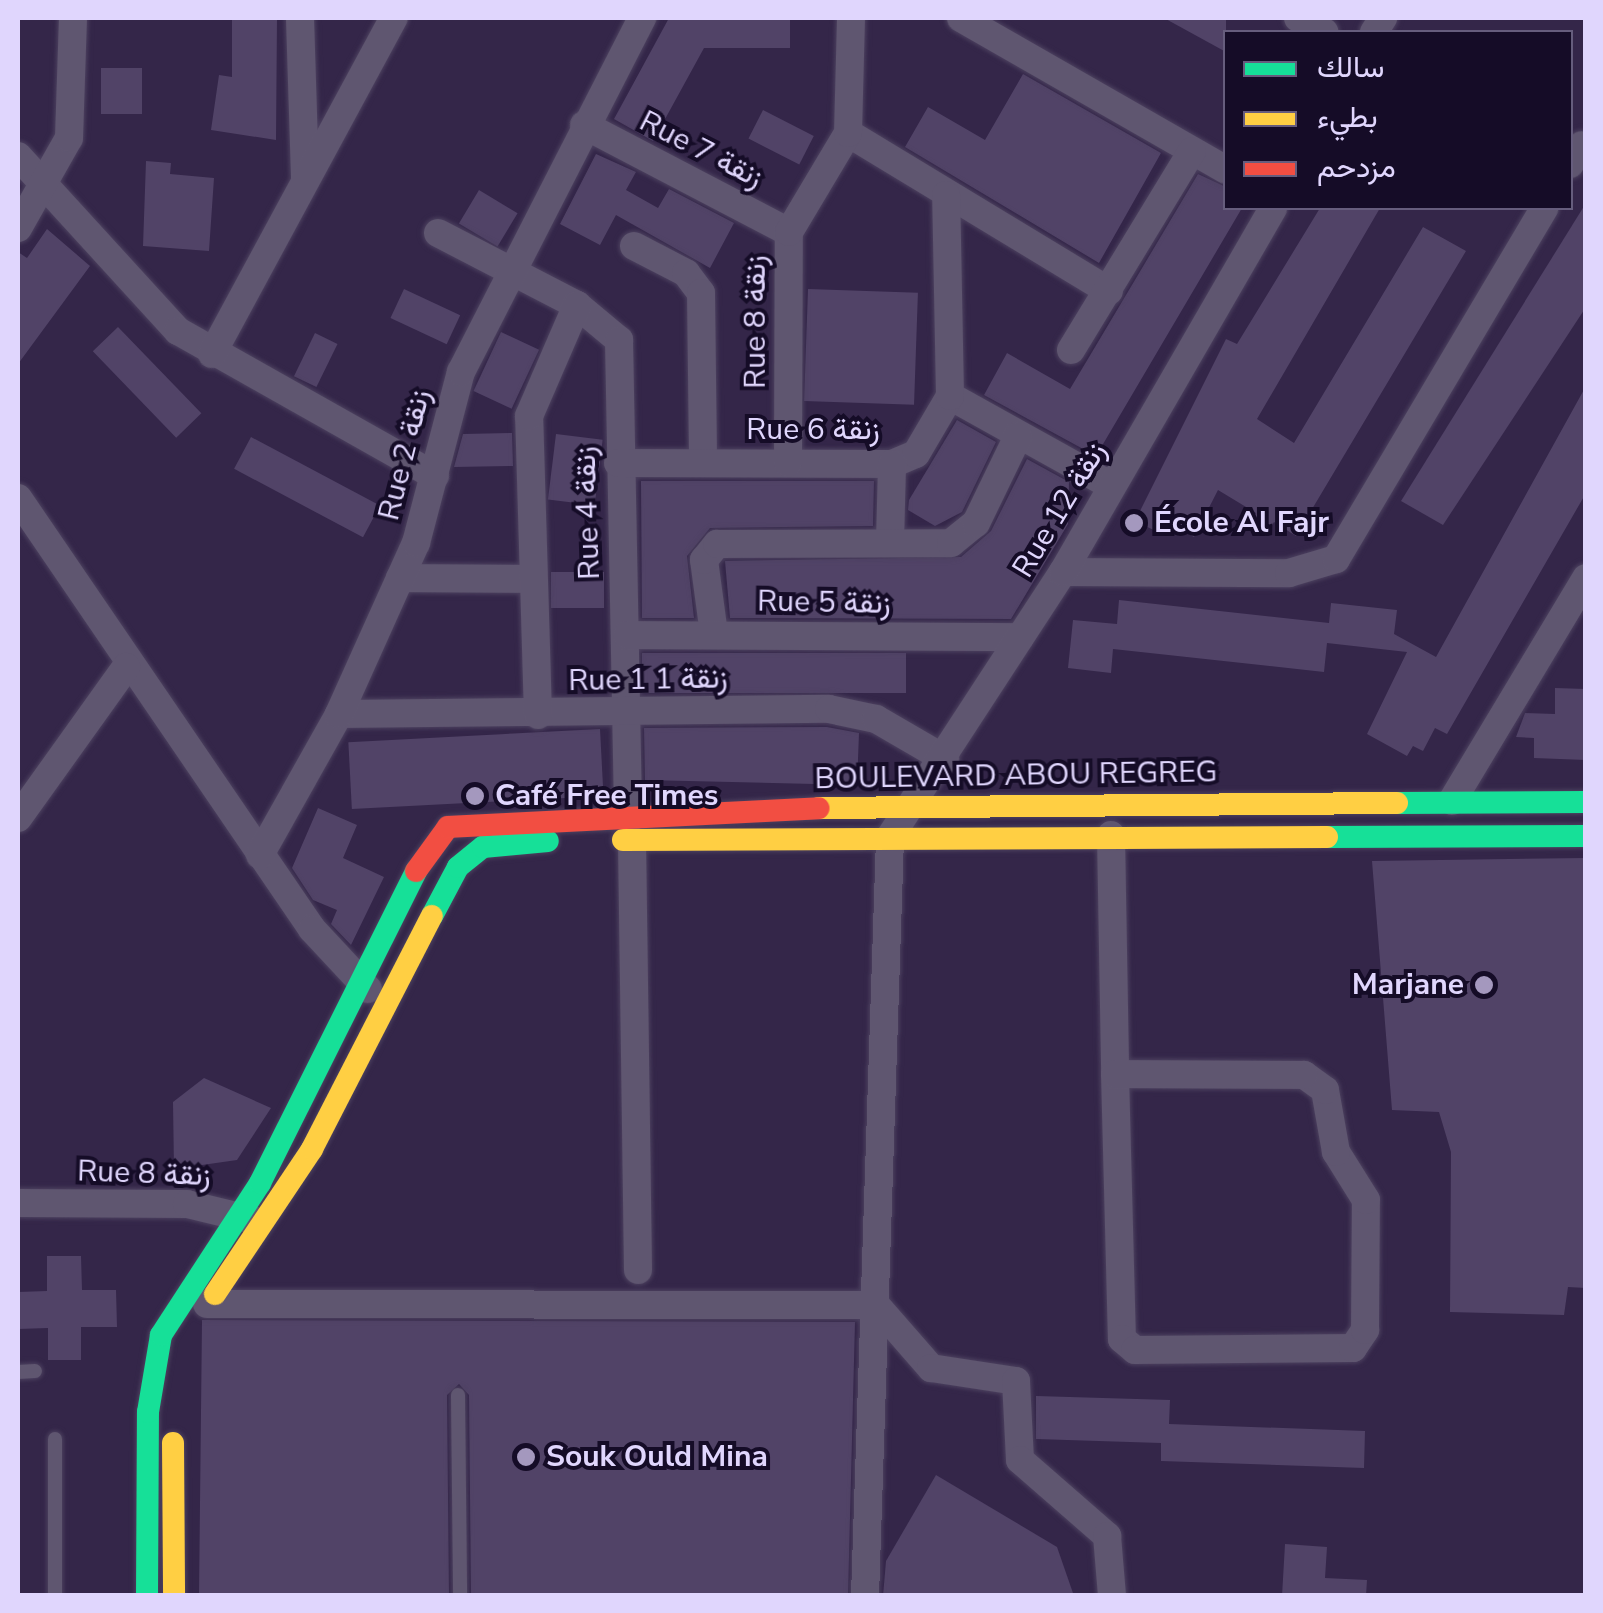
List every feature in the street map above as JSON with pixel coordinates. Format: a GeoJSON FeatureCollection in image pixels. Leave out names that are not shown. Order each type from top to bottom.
{"type":"FeatureCollection","features":[{"type":"Feature","properties":{"kind":"main road"},"geometry":{"type":"LineString","coordinates":[[1392,836],[1397,802]]}},
{"type":"Feature","properties":{"kind":"main road","name":"BOULEVARD ABOU REGREG"},"geometry":{"type":"LineString","coordinates":[[358,984],[402,890],[448,827],[630,828],[913,806],[1586,802]]}},
{"type":"Feature","properties":{"kind":"main road"},"geometry":{"type":"LineString","coordinates":[[174,1596],[172,1380],[207,1304],[264,1227],[470,855],[526,841],[630,828],[890,836],[1586,836]]}},
{"type":"Feature","properties":{"kind":"main road"},"geometry":{"type":"LineString","coordinates":[[147,1596],[152,1360],[240,1212],[358,984]]}},
{"type":"Feature","properties":{"kind":"street"},"geometry":{"type":"LineString","coordinates":[[18,228],[43,190],[69,138],[73,18]]}},
{"type":"Feature","properties":{"kind":"street"},"geometry":{"type":"LineString","coordinates":[[300,18],[306,178]]}},
{"type":"Feature","properties":{"kind":"street"},"geometry":{"type":"LineString","coordinates":[[212,354],[394,18]]}},
{"type":"Feature","properties":{"kind":"street","name":"Rue 2 زنقة"},"geometry":{"type":"LineString","coordinates":[[260,855],[339,714],[400,578],[434,476],[443,416],[510,270],[642,18]]}},
{"type":"Feature","properties":{"kind":"street","name":"Rue 8 زنقة"},"geometry":{"type":"LineString","coordinates":[[788,463],[790,232],[848,133],[851,18]]}},
{"type":"Feature","properties":{"kind":"street"},"geometry":{"type":"LineString","coordinates":[[961,18],[1007,28],[1223,168]]}},
{"type":"Feature","properties":{"kind":"street"},"geometry":{"type":"LineString","coordinates":[[1298,18],[1320,30]]}},
{"type":"Feature","properties":{"kind":"street","name":"Rue 7 زنقة"},"geometry":{"type":"LineString","coordinates":[[584,125],[790,232]]}},
{"type":"Feature","properties":{"kind":"street"},"geometry":{"type":"LineString","coordinates":[[848,133],[946,196],[1109,291]]}},
{"type":"Feature","properties":{"kind":"street"},"geometry":{"type":"LineString","coordinates":[[1071,350],[1192,150]]}},
{"type":"Feature","properties":{"kind":"street"},"geometry":{"type":"LineString","coordinates":[[18,156],[43,190],[131,285],[212,354],[434,476]]}},
{"type":"Feature","properties":{"kind":"street","name":"Rue 6 زنقة"},"geometry":{"type":"LineString","coordinates":[[618,463],[892,464],[925,446],[950,396],[946,196]]}},
{"type":"Feature","properties":{"kind":"street","name":"Rue 12 زنقة"},"geometry":{"type":"LineString","coordinates":[[890,836],[945,760],[1064,572],[1272,210]]}},
{"type":"Feature","properties":{"kind":"street"},"geometry":{"type":"LineString","coordinates":[[1064,572],[1290,573],[1336,559],[1543,210]]}},
{"type":"Feature","properties":{"kind":"street","name":"Rue 4 زنقة"},"geometry":{"type":"LineString","coordinates":[[438,233],[577,305],[619,340],[618,463],[627,634],[625,713],[638,1270]]}},
{"type":"Feature","properties":{"kind":"street"},"geometry":{"type":"LineString","coordinates":[[634,246],[686,272],[701,293],[702,462]]}},
{"type":"Feature","properties":{"kind":"street"},"geometry":{"type":"LineString","coordinates":[[538,714],[532,398],[577,305]]}},
{"type":"Feature","properties":{"kind":"street"},"geometry":{"type":"LineString","coordinates":[[950,396],[1112,486]]}},
{"type":"Feature","properties":{"kind":"street"},"geometry":{"type":"LineString","coordinates":[[714,634],[704,560],[717,544],[890,542],[965,536],[1018,436]]}},
{"type":"Feature","properties":{"kind":"street"},"geometry":{"type":"LineString","coordinates":[[890,542],[892,464]]}},
{"type":"Feature","properties":{"kind":"street"},"geometry":{"type":"LineString","coordinates":[[18,498],[126,667],[260,855],[358,984],[388,999]]}},
{"type":"Feature","properties":{"kind":"street"},"geometry":{"type":"LineString","coordinates":[[400,578],[534,580]]}},
{"type":"Feature","properties":{"kind":"street"},"geometry":{"type":"LineString","coordinates":[[1452,801],[1586,578]]}},
{"type":"Feature","properties":{"kind":"street","name":"Rue 5 زنقة"},"geometry":{"type":"LineString","coordinates":[[627,634],[1020,638]]}},
{"type":"Feature","properties":{"kind":"street"},"geometry":{"type":"LineString","coordinates":[[18,818],[126,667]]}},
{"type":"Feature","properties":{"kind":"street","name":"Rue 1 زنقة 1"},"geometry":{"type":"LineString","coordinates":[[339,714],[858,712],[945,760]]}},
{"type":"Feature","properties":{"kind":"street"},"geometry":{"type":"LineString","coordinates":[[1112,835],[1115,1074],[1122,1339],[1135,1350],[1353,1348],[1365,1330],[1366,1200],[1336,1152],[1325,1090],[1304,1075],[1115,1074]]}},
{"type":"Feature","properties":{"kind":"street"},"geometry":{"type":"LineString","coordinates":[[866,1596],[890,836]]}},
{"type":"Feature","properties":{"kind":"street","name":"Rue 8 زنقة"},"geometry":{"type":"LineString","coordinates":[[18,1203],[240,1212],[264,1227]]}},
{"type":"Feature","properties":{"kind":"street"},"geometry":{"type":"LineString","coordinates":[[207,1304],[876,1305],[931,1368],[1016,1380],[1020,1460],[1107,1536],[1112,1596]]}},
{"type":"Feature","properties":{"kind":"lane"},"geometry":{"type":"LineString","coordinates":[[18,1372],[34,1371]]}},
{"type":"Feature","properties":{"kind":"lane"},"geometry":{"type":"LineString","coordinates":[[458,1395],[460,1596]]}},
{"type":"Feature","properties":{"kind":"lane"},"geometry":{"type":"LineString","coordinates":[[55,1439],[55,1596]]}},
{"type":"Feature","properties":{"kind":"building"},"geometry":{"type":"Polygon","coordinates":[[[232,18],[277,18],[276,140],[211,130],[219,75],[232,77],[232,18]]]}},
{"type":"Feature","properties":{"kind":"building"},"geometry":{"type":"Polygon","coordinates":[[[669,18],[790,18],[790,48],[704,48],[653,141],[614,119],[669,18]]]}},
{"type":"Feature","properties":{"kind":"building"},"geometry":{"type":"Polygon","coordinates":[[[1164,18],[1226,18],[1223,50],[1164,18]]]}},
{"type":"Feature","properties":{"kind":"building"},"geometry":{"type":"Polygon","coordinates":[[[101,68],[142,68],[142,114],[101,114],[101,68]]]}},
{"type":"Feature","properties":{"kind":"building"},"geometry":{"type":"Polygon","coordinates":[[[1023,74],[1161,153],[1099,263],[905,147],[928,107],[985,140],[1023,74]]]}},
{"type":"Feature","properties":{"kind":"building"},"geometry":{"type":"Polygon","coordinates":[[[763,110],[814,136],[799,164],[748,139],[763,110]]]}},
{"type":"Feature","properties":{"kind":"building"},"geometry":{"type":"Polygon","coordinates":[[[596,154],[636,172],[626,190],[658,208],[669,189],[734,223],[710,268],[616,215],[600,245],[560,224],[596,154]]]}},
{"type":"Feature","properties":{"kind":"building"},"geometry":{"type":"Polygon","coordinates":[[[146,161],[171,163],[170,174],[214,178],[209,251],[143,246],[146,161]]]}},
{"type":"Feature","properties":{"kind":"building"},"geometry":{"type":"Polygon","coordinates":[[[1198,174],[1223,186],[1223,210],[1241,210],[1096,456],[984,395],[1007,353],[1070,389],[1198,174]]]}},
{"type":"Feature","properties":{"kind":"building"},"geometry":{"type":"Polygon","coordinates":[[[479,190],[518,213],[497,247],[459,223],[479,190]]]}},
{"type":"Feature","properties":{"kind":"building"},"geometry":{"type":"Polygon","coordinates":[[[1586,203],[1586,307],[1443,525],[1401,501],[1586,203]]]}},
{"type":"Feature","properties":{"kind":"building"},"geometry":{"type":"Polygon","coordinates":[[[1319,210],[1379,210],[1257,419],[1294,443],[1423,227],[1466,251],[1296,536],[1274,522],[1268,532],[1251,522],[1256,513],[1218,490],[1194,537],[1172,525],[1166,536],[1135,521],[1226,339],[1237,344],[1319,210]]]}},
{"type":"Feature","properties":{"kind":"building"},"geometry":{"type":"Polygon","coordinates":[[[47,229],[90,266],[18,364],[18,252],[27,258],[47,229]]]}},
{"type":"Feature","properties":{"kind":"building"},"geometry":{"type":"Polygon","coordinates":[[[404,289],[460,315],[447,344],[390,318],[404,289]]]}},
{"type":"Feature","properties":{"kind":"building"},"geometry":{"type":"Polygon","coordinates":[[[808,289],[918,293],[914,405],[804,401],[808,289]]]}},
{"type":"Feature","properties":{"kind":"building"},"geometry":{"type":"Polygon","coordinates":[[[118,327],[201,413],[176,438],[93,351],[118,327]]]}},
{"type":"Feature","properties":{"kind":"building"},"geometry":{"type":"Polygon","coordinates":[[[501,332],[539,350],[512,409],[474,391],[501,332]]]}},
{"type":"Feature","properties":{"kind":"building"},"geometry":{"type":"Polygon","coordinates":[[[315,333],[337,344],[316,387],[294,376],[315,333]]]}},
{"type":"Feature","properties":{"kind":"building"},"geometry":{"type":"Polygon","coordinates":[[[1586,386],[1586,493],[1447,734],[1435,728],[1423,751],[1413,746],[1407,756],[1367,734],[1407,652],[1327,643],[1324,672],[1113,649],[1111,673],[1068,668],[1073,620],[1117,624],[1119,600],[1329,623],[1331,603],[1397,610],[1394,634],[1436,657],[1586,386]]]}},
{"type":"Feature","properties":{"kind":"building"},"geometry":{"type":"Polygon","coordinates":[[[957,420],[996,442],[962,512],[935,526],[908,510],[909,500],[957,420]]]}},
{"type":"Feature","properties":{"kind":"building"},"geometry":{"type":"Polygon","coordinates":[[[512,433],[513,466],[454,467],[463,434],[512,433]]]}},
{"type":"Feature","properties":{"kind":"building"},"geometry":{"type":"Polygon","coordinates":[[[556,434],[603,440],[595,505],[548,500],[556,434]]]}},
{"type":"Feature","properties":{"kind":"building"},"geometry":{"type":"Polygon","coordinates":[[[251,437],[380,506],[363,537],[234,469],[251,437]]]}},
{"type":"Feature","properties":{"kind":"building"},"geometry":{"type":"Polygon","coordinates":[[[1027,459],[1069,482],[1068,524],[1011,619],[730,618],[725,561],[961,557],[991,531],[1027,459]]]}},
{"type":"Feature","properties":{"kind":"building"},"geometry":{"type":"Polygon","coordinates":[[[641,481],[874,481],[873,526],[710,528],[687,556],[694,618],[642,618],[641,481]]]}},
{"type":"Feature","properties":{"kind":"building"},"geometry":{"type":"Polygon","coordinates":[[[551,572],[604,572],[604,608],[551,608],[551,572]]]}},
{"type":"Feature","properties":{"kind":"building"},"geometry":{"type":"Polygon","coordinates":[[[642,653],[906,653],[906,693],[642,693],[642,653]]]}},
{"type":"Feature","properties":{"kind":"building"},"geometry":{"type":"Polygon","coordinates":[[[1555,688],[1586,689],[1586,760],[1534,758],[1534,738],[1516,737],[1525,713],[1555,714],[1555,688]]]}},
{"type":"Feature","properties":{"kind":"building"},"geometry":{"type":"Polygon","coordinates":[[[827,727],[859,733],[857,785],[645,780],[644,728],[827,727]]]}},
{"type":"Feature","properties":{"kind":"building"},"geometry":{"type":"Polygon","coordinates":[[[600,729],[604,796],[352,809],[348,742],[600,729]]]}},
{"type":"Feature","properties":{"kind":"building"},"geometry":{"type":"Polygon","coordinates":[[[318,808],[357,825],[343,858],[384,877],[351,945],[331,924],[337,910],[313,900],[292,868],[318,808]]]}},
{"type":"Feature","properties":{"kind":"building","name":"Marjane"},"geometry":{"type":"Polygon","coordinates":[[[1586,858],[1586,1288],[1568,1287],[1564,1315],[1450,1312],[1451,1152],[1439,1112],[1392,1110],[1372,861],[1586,858]]]}},
{"type":"Feature","properties":{"kind":"building"},"geometry":{"type":"Polygon","coordinates":[[[204,1078],[271,1108],[237,1160],[174,1169],[173,1102],[204,1078]]]}},
{"type":"Feature","properties":{"kind":"building"},"geometry":{"type":"Polygon","coordinates":[[[47,1256],[81,1256],[82,1290],[116,1290],[117,1327],[81,1327],[81,1360],[48,1360],[48,1328],[18,1329],[18,1292],[47,1291],[47,1256]]]}},
{"type":"Feature","properties":{"kind":"building","name":"Souk Ould Mina"},"geometry":{"type":"Polygon","coordinates":[[[202,1320],[855,1322],[848,1596],[471,1596],[469,1395],[459,1384],[447,1395],[449,1596],[199,1596],[202,1320]]]}},
{"type":"Feature","properties":{"kind":"building"},"geometry":{"type":"Polygon","coordinates":[[[1036,1396],[1170,1400],[1169,1424],[1365,1431],[1364,1468],[1161,1461],[1161,1443],[1036,1439],[1036,1396]]]}},
{"type":"Feature","properties":{"kind":"building"},"geometry":{"type":"Polygon","coordinates":[[[936,1475],[1057,1547],[1074,1596],[883,1596],[886,1561],[936,1475]]]}},
{"type":"Feature","properties":{"kind":"building"},"geometry":{"type":"Polygon","coordinates":[[[1285,1544],[1327,1547],[1325,1578],[1367,1580],[1366,1596],[1282,1596],[1285,1544]]]}},
{"type":"Feature","properties":{"kind":"traffic: fast"},"geometry":{"type":"LineString","coordinates":[[1397,803],[1586,802]]}},
{"type":"Feature","properties":{"kind":"traffic: fast"},"geometry":{"type":"LineString","coordinates":[[1327,837],[1586,836]]}},
{"type":"Feature","properties":{"kind":"traffic: fast"},"geometry":{"type":"LineString","coordinates":[[432,916],[458,867],[483,847],[548,841]]}},
{"type":"Feature","properties":{"kind":"traffic: fast"},"geometry":{"type":"LineString","coordinates":[[147,1596],[148,1412],[161,1335],[260,1183],[416,871]]}},
{"type":"Feature","properties":{"kind":"traffic: slow"},"geometry":{"type":"LineString","coordinates":[[819,808],[1397,803]]}},
{"type":"Feature","properties":{"kind":"traffic: slow"},"geometry":{"type":"LineString","coordinates":[[623,840],[1327,837]]}},
{"type":"Feature","properties":{"kind":"traffic: slow"},"geometry":{"type":"LineString","coordinates":[[215,1294],[312,1149],[432,916]]}},
{"type":"Feature","properties":{"kind":"traffic: slow"},"geometry":{"type":"LineString","coordinates":[[173,1443],[174,1596]]}},
{"type":"Feature","properties":{"kind":"traffic: jam"},"geometry":{"type":"LineString","coordinates":[[416,871],[448,827],[819,808]]}},
{"type":"Feature","properties":{"kind":"place","name":"École Al Fajr"},"geometry":{"type":"Point","coordinates":[1134,523]}},
{"type":"Feature","properties":{"kind":"place","name":"Café Free Times"},"geometry":{"type":"Point","coordinates":[475,796]}},
{"type":"Feature","properties":{"kind":"place","name":"Marjane"},"geometry":{"type":"Point","coordinates":[1484,985]}},
{"type":"Feature","properties":{"kind":"place","name":"Souk Ould Mina"},"geometry":{"type":"Point","coordinates":[526,1457]}}]}
